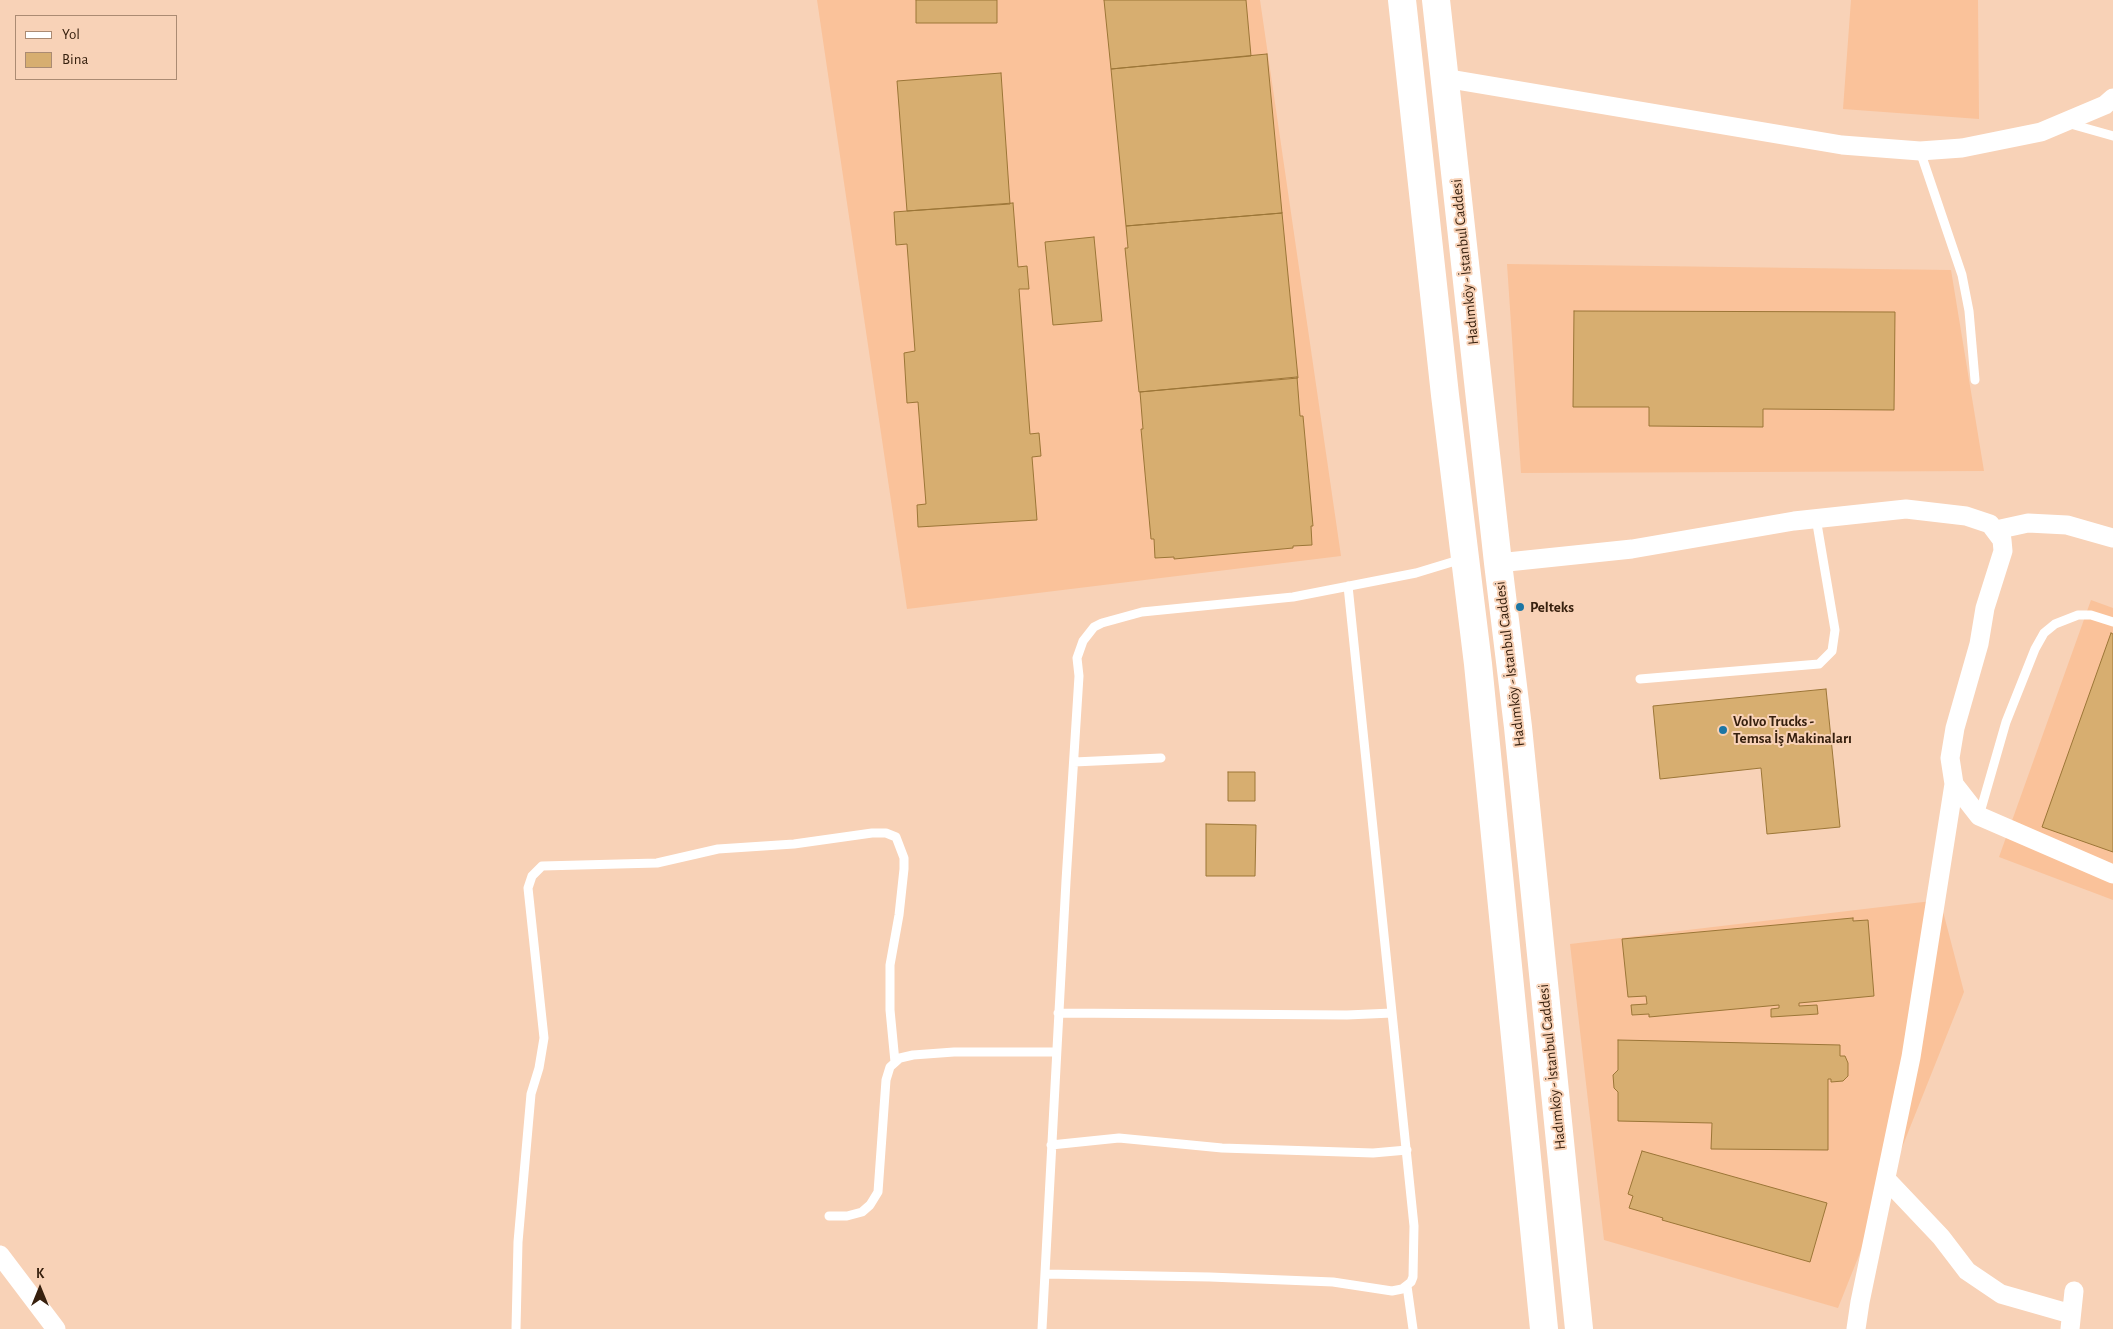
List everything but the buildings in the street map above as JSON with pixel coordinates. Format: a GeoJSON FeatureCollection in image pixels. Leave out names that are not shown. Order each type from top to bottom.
{"type":"FeatureCollection","features":[{"type":"Feature","properties":{"kind":"main road"},"geometry":{"type":"LineString","coordinates":[[1402,0],[1478,664],[1544,1329]]}},
{"type":"Feature","properties":{"kind":"main road","name":"Hadımköy - İstanbul Caddesi"},"geometry":{"type":"LineString","coordinates":[[1436,0],[1518,727],[1579,1329]]}},
{"type":"Feature","properties":{"kind":"street"},"geometry":{"type":"LineString","coordinates":[[1444,78],[1842,145],[1920,150],[1962,148],[2041,132],[2105,104],[2113,98]]}},
{"type":"Feature","properties":{"kind":"street"},"geometry":{"type":"LineString","coordinates":[[1498,563],[1632,549],[1816,518],[1906,509],[1966,516],[1985,522],[1996,530],[2002,540],[2003,551],[1985,608],[1979,644],[1955,728],[1950,758],[1954,784],[1911,1057],[1856,1329]]}},
{"type":"Feature","properties":{"kind":"street"},"geometry":{"type":"LineString","coordinates":[[1996,530],[2028,523],[2067,525],[2113,538]]}},
{"type":"Feature","properties":{"kind":"street"},"geometry":{"type":"LineString","coordinates":[[1954,784],[1979,816],[2113,874]]}},
{"type":"Feature","properties":{"kind":"street"},"geometry":{"type":"LineString","coordinates":[[1886,1179],[1941,1237],[1967,1271],[2001,1294],[2070,1321],[2074,1291]]}},
{"type":"Feature","properties":{"kind":"street"},"geometry":{"type":"LineString","coordinates":[[0,1255],[56,1329]]}},
{"type":"Feature","properties":{"kind":"lane"},"geometry":{"type":"LineString","coordinates":[[2064,122],[2072,126],[2113,136]]}},
{"type":"Feature","properties":{"kind":"lane"},"geometry":{"type":"LineString","coordinates":[[1920,150],[1962,276],[1969,311],[1975,380]]}},
{"type":"Feature","properties":{"kind":"lane"},"geometry":{"type":"LineString","coordinates":[[1640,678],[1819,664],[1832,651],[1835,630],[1816,518]]}},
{"type":"Feature","properties":{"kind":"lane"},"geometry":{"type":"LineString","coordinates":[[1042,1329],[1058,1013],[1079,676],[1078,658],[1083,641],[1094,628],[1102,623],[1142,612],[1292,597],[1416,573],[1465,558]]}},
{"type":"Feature","properties":{"kind":"lane"},"geometry":{"type":"LineString","coordinates":[[1044,1274],[1333,1282],[1392,1291],[1407,1286],[1413,1277],[1414,1226],[1348,586]]}},
{"type":"Feature","properties":{"kind":"lane"},"geometry":{"type":"LineString","coordinates":[[1979,816],[2006,722],[2035,649],[2044,634],[2055,624],[2078,616],[2091,616],[2113,622]]}},
{"type":"Feature","properties":{"kind":"lane"},"geometry":{"type":"LineString","coordinates":[[1074,762],[1161,758]]}},
{"type":"Feature","properties":{"kind":"lane"},"geometry":{"type":"LineString","coordinates":[[516,1329],[518,1242],[530,1104],[544,1038],[528,888],[532,876],[542,866],[657,863],[718,849],[794,844],[858,834],[886,833],[896,837],[904,858],[904,869],[899,915],[890,965],[890,1010],[895,1062]]}},
{"type":"Feature","properties":{"kind":"lane"},"geometry":{"type":"LineString","coordinates":[[1058,1013],[1347,1015],[1392,1013]]}},
{"type":"Feature","properties":{"kind":"lane"},"geometry":{"type":"LineString","coordinates":[[830,1216],[846,1216],[862,1212],[870,1205],[878,1192],[886,1080],[887,1074],[895,1062],[907,1056],[954,1052],[1056,1052]]}},
{"type":"Feature","properties":{"kind":"lane"},"geometry":{"type":"LineString","coordinates":[[1051,1145],[1120,1138],[1222,1148],[1373,1153],[1406,1150]]}},
{"type":"Feature","properties":{"kind":"lane"},"geometry":{"type":"LineString","coordinates":[[1407,1286],[1413,1329]]}},
{"type":"Feature","properties":{"kind":"shaded area"},"geometry":{"type":"Polygon","coordinates":[[[817,0],[1260,0],[1341,556],[907,609],[817,0]]]}},
{"type":"Feature","properties":{"kind":"shaded area"},"geometry":{"type":"Polygon","coordinates":[[[1851,0],[1978,0],[1979,119],[1843,109],[1851,0]]]}},
{"type":"Feature","properties":{"kind":"shaded area"},"geometry":{"type":"Polygon","coordinates":[[[1507,264],[1951,270],[1984,471],[1521,473],[1507,264]]]}},
{"type":"Feature","properties":{"kind":"shaded area"},"geometry":{"type":"Polygon","coordinates":[[[2091,600],[2113,608],[2113,900],[1999,857],[2091,600]]]}},
{"type":"Feature","properties":{"kind":"shaded area"},"geometry":{"type":"Polygon","coordinates":[[[1940,900],[1964,992],[1838,1308],[1604,1240],[1570,944],[1940,900]]]}},
{"type":"Feature","properties":{"kind":"place","name":"Pelteks"},"geometry":{"type":"Point","coordinates":[1520,607]}},
{"type":"Feature","properties":{"kind":"place","name":"Volvo Trucks - Temsa İş Makinaları"},"geometry":{"type":"Point","coordinates":[1723,730]}}]}
